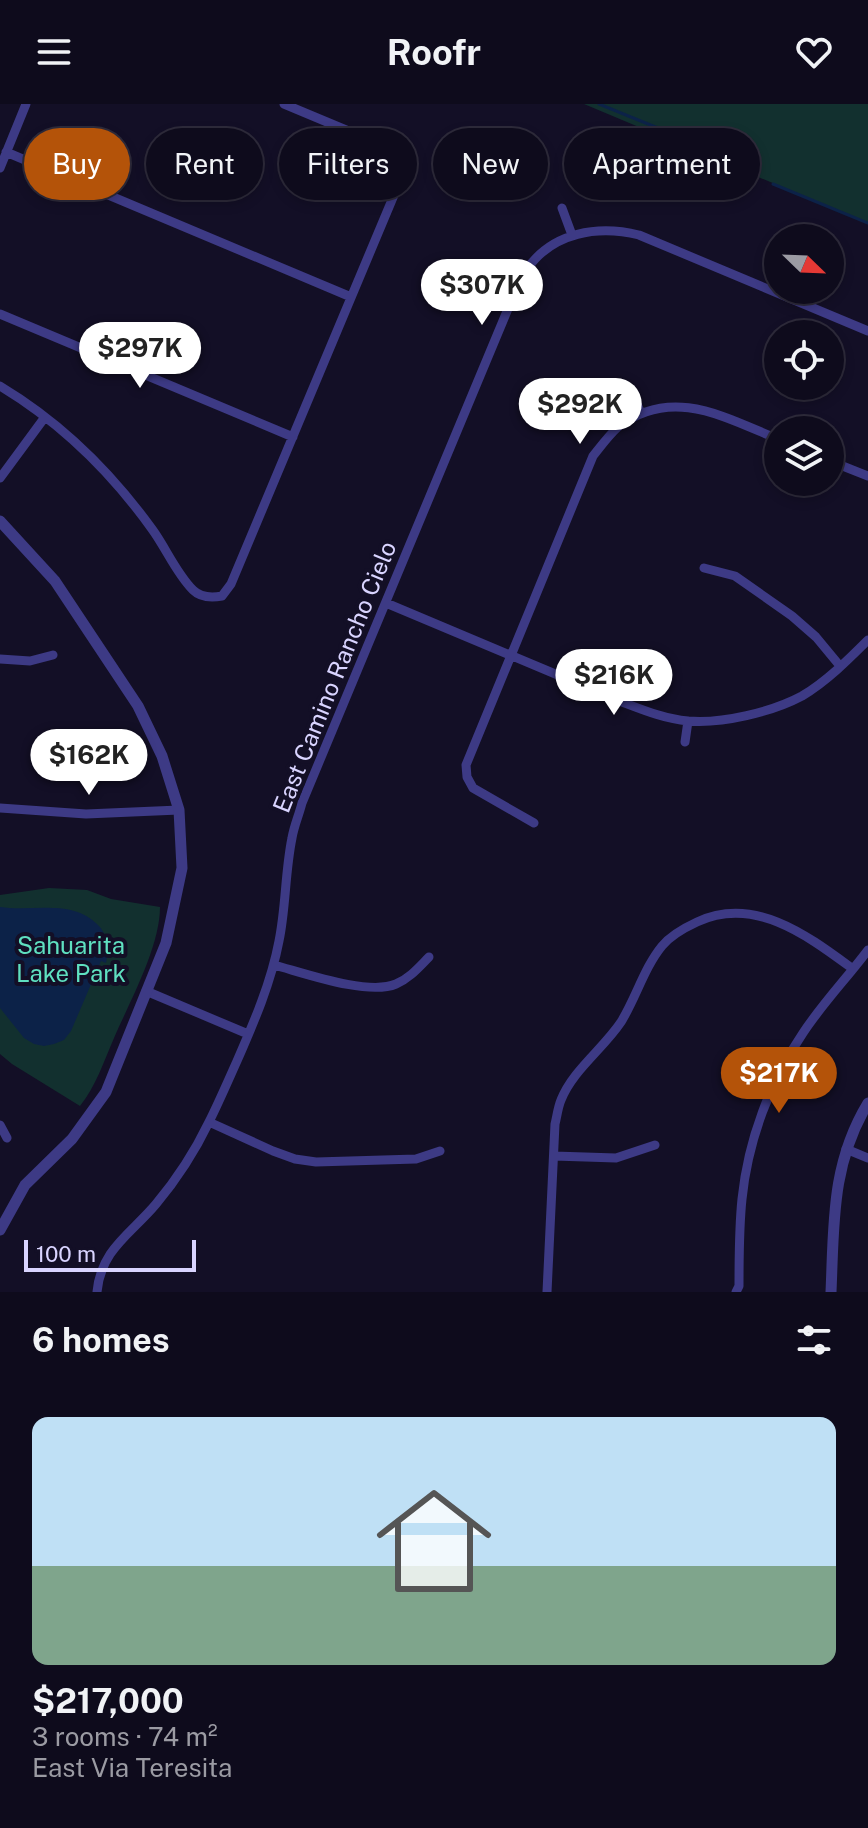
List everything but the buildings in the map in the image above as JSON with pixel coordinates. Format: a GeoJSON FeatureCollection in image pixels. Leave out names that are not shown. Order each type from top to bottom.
{"type":"FeatureCollection","features":[{"type":"Feature","properties":{"kind":"street"},"geometry":{"type":"LineString","coordinates":[[0,168],[26,104]]}},
{"type":"Feature","properties":{"kind":"street"},"geometry":{"type":"LineString","coordinates":[[0,386],[73,440],[111,478],[152,529],[194,591],[213,598],[222,596],[231,584],[402,176],[403,161],[394,150],[284,104]]}},
{"type":"Feature","properties":{"kind":"street"},"geometry":{"type":"LineString","coordinates":[[6,152],[351,297]]}},
{"type":"Feature","properties":{"kind":"street"},"geometry":{"type":"LineString","coordinates":[[562,208],[572,235],[603,230],[639,235],[868,331]]}},
{"type":"Feature","properties":{"kind":"street","name":"East Camino Rancho Cielo"},"geometry":{"type":"LineString","coordinates":[[97,1292],[98,1278],[119,1240],[155,1205],[186,1163],[209,1122],[265,995],[274,965],[292,838],[302,803],[515,292],[526,269],[541,254],[572,235]]}},
{"type":"Feature","properties":{"kind":"street"},"geometry":{"type":"LineString","coordinates":[[0,314],[293,437]]}},
{"type":"Feature","properties":{"kind":"street"},"geometry":{"type":"LineString","coordinates":[[632,394],[641,413]]}},
{"type":"Feature","properties":{"kind":"street"},"geometry":{"type":"LineString","coordinates":[[534,823],[473,788],[467,777],[466,765],[593,456],[616,429],[641,413],[667,406],[694,407],[764,433]]}},
{"type":"Feature","properties":{"kind":"street"},"geometry":{"type":"LineString","coordinates":[[0,478],[45,417]]}},
{"type":"Feature","properties":{"kind":"street"},"geometry":{"type":"LineString","coordinates":[[844,467],[868,476]]}},
{"type":"Feature","properties":{"kind":"street"},"geometry":{"type":"LineString","coordinates":[[0,521],[55,581],[138,706],[162,756],[179,810],[182,868],[166,943],[106,1092],[72,1139],[25,1185],[0,1230]]}},
{"type":"Feature","properties":{"kind":"street"},"geometry":{"type":"LineString","coordinates":[[704,568],[735,576],[792,616],[816,637],[840,666]]}},
{"type":"Feature","properties":{"kind":"street"},"geometry":{"type":"LineString","coordinates":[[386,603],[622,702],[688,721],[722,719],[763,711],[802,695],[868,640]]}},
{"type":"Feature","properties":{"kind":"street"},"geometry":{"type":"LineString","coordinates":[[0,659],[30,661],[53,655]]}},
{"type":"Feature","properties":{"kind":"street"},"geometry":{"type":"LineString","coordinates":[[685,742],[688,721]]}},
{"type":"Feature","properties":{"kind":"street"},"geometry":{"type":"LineString","coordinates":[[0,808],[86,814],[179,810]]}},
{"type":"Feature","properties":{"kind":"street"},"geometry":{"type":"LineString","coordinates":[[547,1292],[555,1124],[561,1100],[573,1079],[630,1008],[662,946],[682,929],[709,916],[759,914],[786,925],[853,969]]}},
{"type":"Feature","properties":{"kind":"street"},"geometry":{"type":"LineString","coordinates":[[736,1292],[739,1286],[742,1198],[751,1148],[765,1104],[779,1073],[804,1032],[868,950]]}},
{"type":"Feature","properties":{"kind":"street"},"geometry":{"type":"LineString","coordinates":[[274,965],[369,988],[394,985],[411,975],[429,957]]}},
{"type":"Feature","properties":{"kind":"street"},"geometry":{"type":"LineString","coordinates":[[146,991],[248,1034]]}},
{"type":"Feature","properties":{"kind":"street"},"geometry":{"type":"LineString","coordinates":[[831,1292],[835,1194],[846,1149],[868,1103]]}},
{"type":"Feature","properties":{"kind":"street"},"geometry":{"type":"LineString","coordinates":[[209,1122],[295,1159],[416,1159],[440,1151]]}},
{"type":"Feature","properties":{"kind":"street"},"geometry":{"type":"LineString","coordinates":[[0,1125],[7,1138]]}},
{"type":"Feature","properties":{"kind":"street"},"geometry":{"type":"LineString","coordinates":[[554,1156],[616,1158],[655,1145]]}},
{"type":"Feature","properties":{"kind":"street"},"geometry":{"type":"LineString","coordinates":[[846,1149],[868,1158]]}},
{"type":"Feature","properties":{"kind":"green space"},"geometry":{"type":"Polygon","coordinates":[[[584,104],[868,104],[868,223],[760,178],[760,128],[641,128],[584,104]]]}},
{"type":"Feature","properties":{"kind":"green space","name":"Sahuarita Lake Park"},"geometry":{"type":"Polygon","coordinates":[[[49,888],[87,890],[111,899],[160,907],[155,939],[143,974],[95,1082],[80,1106],[0,1054],[0,895],[49,888]]]}},
{"type":"Feature","properties":{"kind":"water"},"geometry":{"type":"Polygon","coordinates":[[[0,907],[77,912],[89,917],[104,934],[106,963],[101,961],[71,1031],[64,1040],[44,1046],[34,1044],[24,1038],[0,1008],[0,907]]]}},
{"type":"Feature","properties":{"kind":"waterway"},"geometry":{"type":"LineString","coordinates":[[599,104],[658,128]]}},
{"type":"Feature","properties":{"kind":"waterway"},"geometry":{"type":"LineString","coordinates":[[773,184],[868,223]]}}]}
